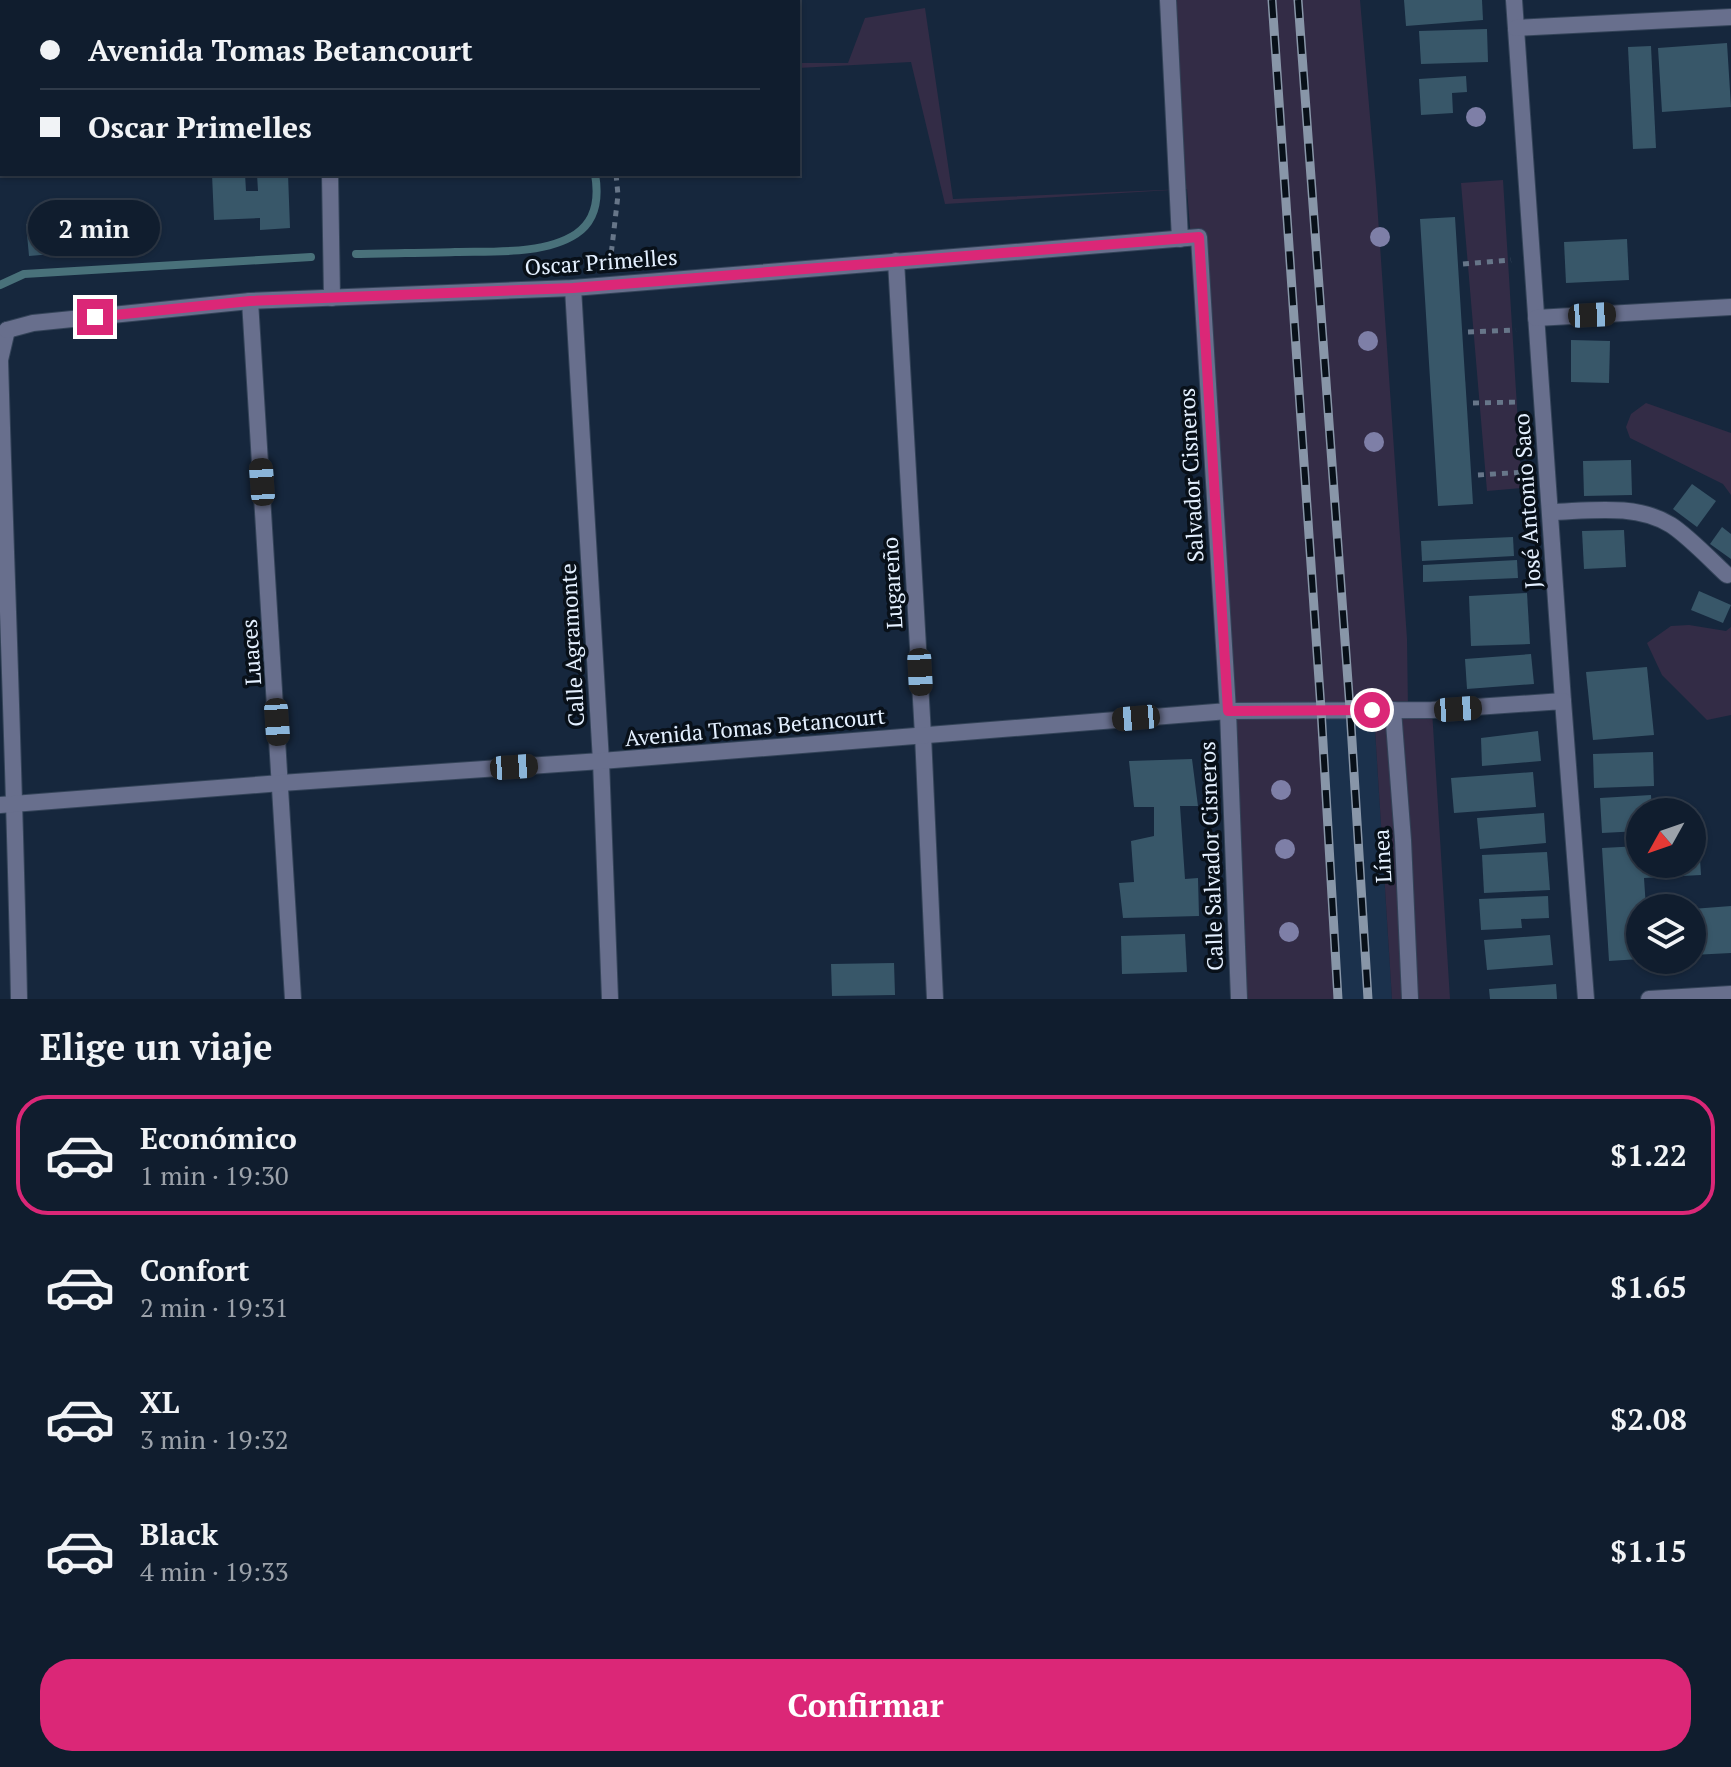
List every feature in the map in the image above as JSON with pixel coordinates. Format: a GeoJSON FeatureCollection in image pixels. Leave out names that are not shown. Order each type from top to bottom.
{"type":"FeatureCollection","features":[{"type":"Feature","properties":{"kind":"street"},"geometry":{"type":"LineString","coordinates":[[1168,0],[1180,239]]}},
{"type":"Feature","properties":{"kind":"street","name":"José Antonio Saco"},"geometry":{"type":"LineString","coordinates":[[1514,0],[1586,999]]}},
{"type":"Feature","properties":{"kind":"street"},"geometry":{"type":"LineString","coordinates":[[1516,28],[1731,17]]}},
{"type":"Feature","properties":{"kind":"street"},"geometry":{"type":"LineString","coordinates":[[330,176],[332,298]]}},
{"type":"Feature","properties":{"kind":"street","name":"Oscar Primelles"},"geometry":{"type":"LineString","coordinates":[[4,324],[250,301],[573,288],[1199,237]]}},
{"type":"Feature","properties":{"kind":"street","name":"Salvador Cisneros"},"geometry":{"type":"LineString","coordinates":[[1199,237],[1228,711]]}},
{"type":"Feature","properties":{"kind":"street","name":"Lugareño"},"geometry":{"type":"LineString","coordinates":[[896,261],[935,999]]}},
{"type":"Feature","properties":{"kind":"street","name":"Calle Agramonte"},"geometry":{"type":"LineString","coordinates":[[573,288],[601,761],[610,999]]}},
{"type":"Feature","properties":{"kind":"street","name":"Luaces"},"geometry":{"type":"LineString","coordinates":[[250,301],[293,999]]}},
{"type":"Feature","properties":{"kind":"street"},"geometry":{"type":"LineString","coordinates":[[1537,324],[1731,307]]}},
{"type":"Feature","properties":{"kind":"street"},"geometry":{"type":"LineString","coordinates":[[4,324],[0,360],[8,652],[8,805],[19,999]]}},
{"type":"Feature","properties":{"kind":"street"},"geometry":{"type":"LineString","coordinates":[[1550,512],[1628,510],[1648,514],[1672,525],[1727,575]]}},
{"type":"Feature","properties":{"kind":"street","name":"Avenida Tomas Betancourt"},"geometry":{"type":"LineString","coordinates":[[8,805],[1228,711],[1432,710],[1563,701]]}},
{"type":"Feature","properties":{"kind":"street","name":"Línea"},"geometry":{"type":"LineString","coordinates":[[1393,710],[1410,999]]}},
{"type":"Feature","properties":{"kind":"street","name":"Calle Salvador Cisneros"},"geometry":{"type":"LineString","coordinates":[[1228,711],[1239,999]]}},
{"type":"Feature","properties":{"kind":"street"},"geometry":{"type":"LineString","coordinates":[[1649,999],[1731,994]]}},
{"type":"Feature","properties":{"kind":"path"},"geometry":{"type":"LineString","coordinates":[[608,285],[618,195],[616,176]]}},
{"type":"Feature","properties":{"kind":"path"},"geometry":{"type":"LineString","coordinates":[[1463,264],[1532,259]]}},
{"type":"Feature","properties":{"kind":"path"},"geometry":{"type":"LineString","coordinates":[[1468,332],[1537,324]]}},
{"type":"Feature","properties":{"kind":"path"},"geometry":{"type":"LineString","coordinates":[[1473,403],[1542,401]]}},
{"type":"Feature","properties":{"kind":"path"},"geometry":{"type":"LineString","coordinates":[[1478,475],[1546,471]]}},
{"type":"Feature","properties":{"kind":"shaded area"},"geometry":{"type":"Polygon","coordinates":[[[1171,0],[1360,0],[1407,639],[1408,710],[1432,710],[1450,999],[1392,999],[1374,713],[1321,710],[1333,850],[1338,999],[1239,999],[1228,711],[1187,189],[945,204],[911,62],[800,68],[800,63],[848,63],[865,18],[925,8],[953,199],[1186,189],[1171,0]]]}},
{"type":"Feature","properties":{"kind":"shaded area"},"geometry":{"type":"Polygon","coordinates":[[[1321,0],[1374,713],[1392,999],[1314,999],[1321,0]]]}},
{"type":"Feature","properties":{"kind":"shaded area"},"geometry":{"type":"Polygon","coordinates":[[[1503,180],[1522,488],[1487,491],[1461,183],[1503,180]]]}},
{"type":"Feature","properties":{"kind":"shaded area"},"geometry":{"type":"Polygon","coordinates":[[[1646,403],[1731,433],[1731,495],[1723,484],[1630,438],[1626,427],[1631,414],[1646,403]]]}},
{"type":"Feature","properties":{"kind":"shaded area"},"geometry":{"type":"Polygon","coordinates":[[[1689,625],[1726,631],[1731,627],[1731,715],[1707,720],[1662,675],[1647,643],[1671,626],[1689,625]]]}},
{"type":"Feature","properties":{"kind":"building"},"geometry":{"type":"Polygon","coordinates":[[[1404,0],[1482,0],[1483,20],[1406,26],[1404,0]]]}},
{"type":"Feature","properties":{"kind":"building"},"geometry":{"type":"Polygon","coordinates":[[[1487,29],[1488,62],[1421,64],[1419,31],[1487,29]]]}},
{"type":"Feature","properties":{"kind":"building"},"geometry":{"type":"Polygon","coordinates":[[[1727,43],[1731,107],[1662,112],[1658,48],[1727,43]]]}},
{"type":"Feature","properties":{"kind":"building"},"geometry":{"type":"Polygon","coordinates":[[[1651,46],[1656,148],[1633,149],[1628,47],[1651,46]]]}},
{"type":"Feature","properties":{"kind":"building"},"geometry":{"type":"Polygon","coordinates":[[[1466,76],[1467,92],[1452,93],[1453,113],[1421,115],[1419,79],[1466,76]]]}},
{"type":"Feature","properties":{"kind":"building"},"geometry":{"type":"Polygon","coordinates":[[[212,176],[245,176],[246,191],[258,191],[257,176],[288,176],[290,228],[260,230],[260,218],[214,220],[212,176]]]}},
{"type":"Feature","properties":{"kind":"building"},"geometry":{"type":"Polygon","coordinates":[[[1455,217],[1473,504],[1438,506],[1420,219],[1455,217]]]}},
{"type":"Feature","properties":{"kind":"building"},"geometry":{"type":"Polygon","coordinates":[[[73,220],[76,252],[29,256],[26,224],[73,220]]]}},
{"type":"Feature","properties":{"kind":"building"},"geometry":{"type":"Polygon","coordinates":[[[1627,239],[1629,280],[1566,283],[1564,242],[1627,239]]]}},
{"type":"Feature","properties":{"kind":"building"},"geometry":{"type":"Polygon","coordinates":[[[1571,340],[1610,341],[1609,383],[1571,382],[1571,340]]]}},
{"type":"Feature","properties":{"kind":"building"},"geometry":{"type":"Polygon","coordinates":[[[1631,460],[1632,495],[1584,496],[1583,461],[1631,460]]]}},
{"type":"Feature","properties":{"kind":"building"},"geometry":{"type":"Polygon","coordinates":[[[1692,484],[1716,501],[1697,527],[1673,509],[1692,484]]]}},
{"type":"Feature","properties":{"kind":"building"},"geometry":{"type":"Polygon","coordinates":[[[1722,527],[1731,534],[1731,559],[1710,544],[1722,527]]]}},
{"type":"Feature","properties":{"kind":"building"},"geometry":{"type":"Polygon","coordinates":[[[1624,530],[1626,567],[1584,569],[1582,531],[1624,530]]]}},
{"type":"Feature","properties":{"kind":"building"},"geometry":{"type":"Polygon","coordinates":[[[1513,537],[1514,556],[1422,561],[1421,541],[1513,537]]]}},
{"type":"Feature","properties":{"kind":"building"},"geometry":{"type":"Polygon","coordinates":[[[1517,560],[1518,578],[1423,582],[1423,565],[1517,560]]]}},
{"type":"Feature","properties":{"kind":"building"},"geometry":{"type":"Polygon","coordinates":[[[1699,591],[1731,605],[1723,623],[1691,610],[1699,591]]]}},
{"type":"Feature","properties":{"kind":"building"},"geometry":{"type":"Polygon","coordinates":[[[1527,593],[1530,644],[1471,646],[1469,596],[1527,593]]]}},
{"type":"Feature","properties":{"kind":"building"},"geometry":{"type":"Polygon","coordinates":[[[1531,654],[1534,684],[1467,689],[1465,659],[1531,654]]]}},
{"type":"Feature","properties":{"kind":"building"},"geometry":{"type":"Polygon","coordinates":[[[1647,667],[1654,735],[1593,740],[1586,672],[1647,667]]]}},
{"type":"Feature","properties":{"kind":"building"},"geometry":{"type":"Polygon","coordinates":[[[1538,731],[1541,761],[1482,766],[1481,738],[1538,731]]]}},
{"type":"Feature","properties":{"kind":"building"},"geometry":{"type":"Polygon","coordinates":[[[1653,752],[1654,786],[1594,788],[1593,754],[1653,752]]]}},
{"type":"Feature","properties":{"kind":"building"},"geometry":{"type":"Polygon","coordinates":[[[1192,759],[1198,806],[1180,806],[1185,879],[1198,878],[1199,916],[1123,918],[1119,883],[1134,882],[1131,841],[1154,836],[1154,807],[1134,807],[1129,761],[1192,759]]]}},
{"type":"Feature","properties":{"kind":"building"},"geometry":{"type":"Polygon","coordinates":[[[1533,772],[1536,807],[1454,813],[1451,778],[1533,772]]]}},
{"type":"Feature","properties":{"kind":"building"},"geometry":{"type":"Polygon","coordinates":[[[1651,795],[1651,798],[1626,798],[1626,832],[1602,833],[1600,798],[1651,795]]]}},
{"type":"Feature","properties":{"kind":"building"},"geometry":{"type":"Polygon","coordinates":[[[1544,813],[1546,843],[1480,849],[1477,818],[1544,813]]]}},
{"type":"Feature","properties":{"kind":"building"},"geometry":{"type":"Polygon","coordinates":[[[1626,847],[1626,878],[1644,878],[1645,894],[1626,894],[1626,960],[1609,961],[1602,848],[1626,847]]]}},
{"type":"Feature","properties":{"kind":"building"},"geometry":{"type":"Polygon","coordinates":[[[1547,852],[1550,890],[1484,893],[1482,855],[1547,852]]]}},
{"type":"Feature","properties":{"kind":"building"},"geometry":{"type":"Polygon","coordinates":[[[1548,896],[1549,918],[1521,919],[1522,928],[1481,930],[1479,899],[1548,896]]]}},
{"type":"Feature","properties":{"kind":"building"},"geometry":{"type":"Polygon","coordinates":[[[1731,906],[1731,953],[1706,954],[1706,908],[1731,906]]]}},
{"type":"Feature","properties":{"kind":"building"},"geometry":{"type":"Polygon","coordinates":[[[1185,934],[1187,972],[1122,974],[1121,936],[1185,934]]]}},
{"type":"Feature","properties":{"kind":"building"},"geometry":{"type":"Polygon","coordinates":[[[1550,935],[1553,965],[1487,970],[1484,940],[1550,935]]]}},
{"type":"Feature","properties":{"kind":"building"},"geometry":{"type":"Polygon","coordinates":[[[894,963],[895,995],[832,996],[831,964],[894,963]]]}},
{"type":"Feature","properties":{"kind":"building"},"geometry":{"type":"Polygon","coordinates":[[[1556,984],[1557,999],[1490,999],[1489,989],[1556,984]]]}},
{"type":"Feature","properties":{"kind":"waterway"},"geometry":{"type":"LineString","coordinates":[[356,254],[517,250],[549,246],[576,234],[588,222],[595,207],[595,176]]}},
{"type":"Feature","properties":{"kind":"waterway"},"geometry":{"type":"LineString","coordinates":[[0,285],[24,274],[311,257]]}},
{"type":"Feature","properties":{"kind":"railway"},"geometry":{"type":"LineString","coordinates":[[1272,0],[1338,999]]}},
{"type":"Feature","properties":{"kind":"railway"},"geometry":{"type":"LineString","coordinates":[[1298,0],[1368,999]]}},
{"type":"Feature","properties":{"kind":"route"},"geometry":{"type":"LineString","coordinates":[[95,317],[250,301],[573,288],[1199,237],[1228,711],[1372,710]]}}]}
